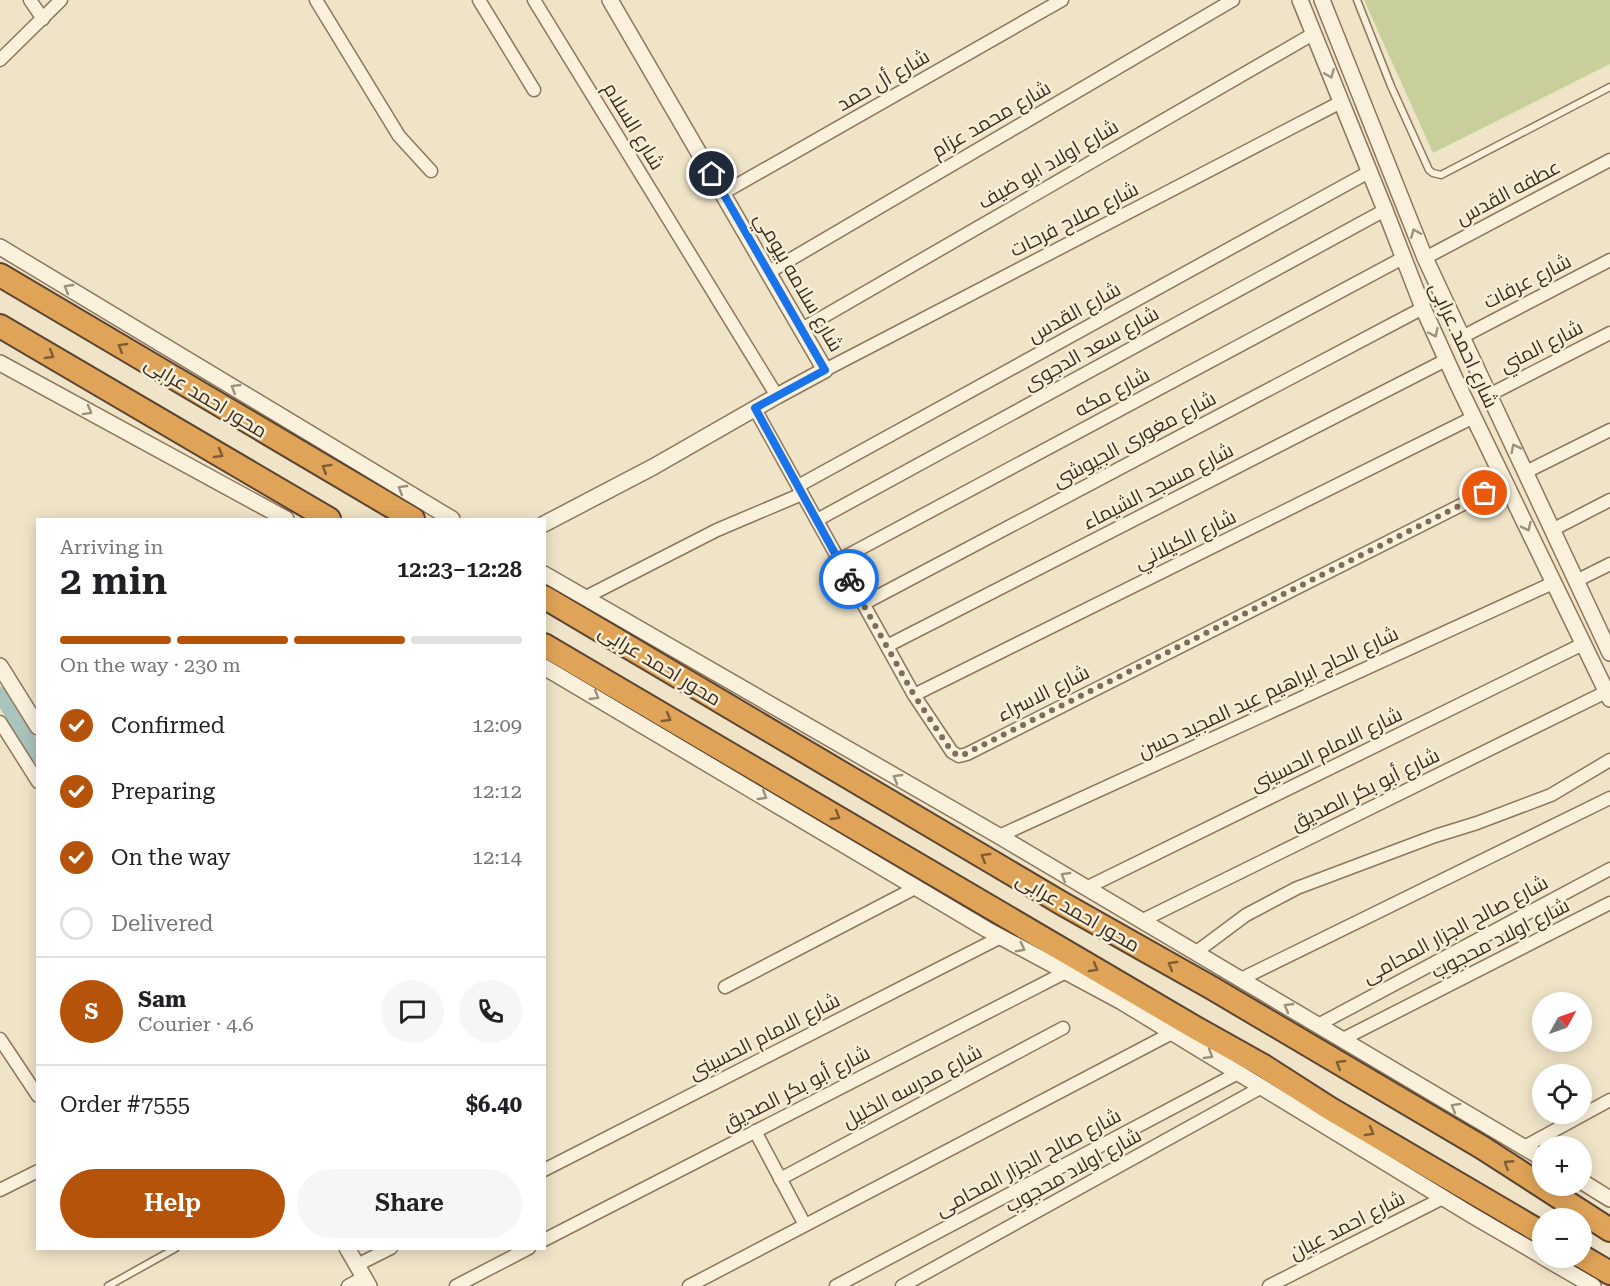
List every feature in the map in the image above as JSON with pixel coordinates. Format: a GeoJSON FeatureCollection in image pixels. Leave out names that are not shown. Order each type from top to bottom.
{"type":"FeatureCollection","features":[{"type":"Feature","properties":{"kind":"highway","name":"محور احمد عرابى"},"geometry":{"type":"LineString","coordinates":[[0,275],[411,518]]}},
{"type":"Feature","properties":{"kind":"highway"},"geometry":{"type":"LineString","coordinates":[[0,326],[327,518]]}},
{"type":"Feature","properties":{"kind":"highway","name":"محور احمد عرابى"},"geometry":{"type":"LineString","coordinates":[[546,598],[1463,1137],[1610,1230]]}},
{"type":"Feature","properties":{"kind":"highway","name":"محور احمد عرابى"},"geometry":{"type":"LineString","coordinates":[[546,646],[1262,1065],[1329,1108],[1532,1227]]}},
{"type":"Feature","properties":{"kind":"highway"},"geometry":{"type":"LineString","coordinates":[[1592,1262],[1610,1273]]}},
{"type":"Feature","properties":{"kind":"street"},"geometry":{"type":"LineString","coordinates":[[30,0],[43,19]]}},
{"type":"Feature","properties":{"kind":"street"},"geometry":{"type":"LineString","coordinates":[[2,53],[43,19],[61,0]]}},
{"type":"Feature","properties":{"kind":"street"},"geometry":{"type":"LineString","coordinates":[[316,0],[399,136],[431,171]]}},
{"type":"Feature","properties":{"kind":"street"},"geometry":{"type":"LineString","coordinates":[[479,0],[534,90]]}},
{"type":"Feature","properties":{"kind":"street","name":"شارع السلام"},"geometry":{"type":"LineString","coordinates":[[534,0],[777,396]]}},
{"type":"Feature","properties":{"kind":"street","name":"شارع سلامه بيومي"},"geometry":{"type":"LineString","coordinates":[[546,523],[653,467],[825,370],[610,0]]}},
{"type":"Feature","properties":{"kind":"street","name":"شارع أل حمد"},"geometry":{"type":"LineString","coordinates":[[723,194],[1062,0]]}},
{"type":"Feature","properties":{"kind":"street","name":"شارع محمد عزام"},"geometry":{"type":"LineString","coordinates":[[769,272],[1233,0]]}},
{"type":"Feature","properties":{"kind":"street","name":"شارع احمد عرابى"},"geometry":{"type":"LineString","coordinates":[[1300,0],[1422,308],[1608,696]]}},
{"type":"Feature","properties":{"kind":"street","name":"شارع احمد عرابى"},"geometry":{"type":"LineString","coordinates":[[1322,0],[1425,258],[1610,653]]}},
{"type":"Feature","properties":{"kind":"street","name":"شارع اولاد ابو ضيف"},"geometry":{"type":"LineString","coordinates":[[802,328],[1314,34]]}},
{"type":"Feature","properties":{"kind":"street","name":"شارع صلاح فرحات"},"geometry":{"type":"LineString","coordinates":[[825,370],[1341,102]]}},
{"type":"Feature","properties":{"kind":"street","name":"عطفه القدس"},"geometry":{"type":"LineString","coordinates":[[1425,258],[1610,160]]}},
{"type":"Feature","properties":{"kind":"street","name":"شارع القدس"},"geometry":{"type":"LineString","coordinates":[[584,598],[800,490],[1369,172]]}},
{"type":"Feature","properties":{"kind":"street","name":"شارع سعد الدجوى"},"geometry":{"type":"LineString","coordinates":[[817,520],[1385,210]]}},
{"type":"Feature","properties":{"kind":"street"},"geometry":{"type":"LineString","coordinates":[[0,247],[450,518]]}},
{"type":"Feature","properties":{"kind":"street","name":"شارع مكه"},"geometry":{"type":"LineString","coordinates":[[839,560],[1403,258]]}},
{"type":"Feature","properties":{"kind":"street","name":"شارع عرفات"},"geometry":{"type":"LineString","coordinates":[[1462,337],[1610,260]]}},
{"type":"Feature","properties":{"kind":"street","name":"شارع مغورى الجيوشى"},"geometry":{"type":"LineString","coordinates":[[863,604],[1422,308]]}},
{"type":"Feature","properties":{"kind":"street","name":"شارع المني"},"geometry":{"type":"LineString","coordinates":[[1489,395],[1610,333]]}},
{"type":"Feature","properties":{"kind":"street","name":"شارع مسجد الشيماء"},"geometry":{"type":"LineString","coordinates":[[886,646],[1446,360]]}},
{"type":"Feature","properties":{"kind":"street"},"geometry":{"type":"LineString","coordinates":[[0,363],[284,518]]}},
{"type":"Feature","properties":{"kind":"street"},"geometry":{"type":"LineString","coordinates":[[1457,383],[1478,372]]}},
{"type":"Feature","properties":{"kind":"street","name":"شارع الاسراء"},"geometry":{"type":"LineString","coordinates":[[755,408],[914,695],[952,752],[959,756],[1505,483]]}},
{"type":"Feature","properties":{"kind":"street","name":"شارع الكيلاني"},"geometry":{"type":"LineString","coordinates":[[914,695],[1474,417]]}},
{"type":"Feature","properties":{"kind":"street"},"geometry":{"type":"LineString","coordinates":[[1526,472],[1610,430]]}},
{"type":"Feature","properties":{"kind":"street"},"geometry":{"type":"LineString","coordinates":[[1552,530],[1610,500]]}},
{"type":"Feature","properties":{"kind":"street"},"geometry":{"type":"LineString","coordinates":[[1576,581],[1610,564]]}},
{"type":"Feature","properties":{"kind":"street"},"geometry":{"type":"LineString","coordinates":[[546,575],[999,836],[1532,1152]]}},
{"type":"Feature","properties":{"kind":"street","name":"شارع الحاج ابراهيم عبد المجيد حسن"},"geometry":{"type":"LineString","coordinates":[[999,836],[1553,583]]}},
{"type":"Feature","properties":{"kind":"street","name":"شارع الامام الحسينى"},"geometry":{"type":"LineString","coordinates":[[1086,888],[1583,644]]}},
{"type":"Feature","properties":{"kind":"street"},"geometry":{"type":"LineString","coordinates":[[0,666],[36,724]]}},
{"type":"Feature","properties":{"kind":"street"},"geometry":{"type":"LineString","coordinates":[[546,668],[1001,937],[1122,1002],[1532,1251]]}},
{"type":"Feature","properties":{"kind":"street","name":"شارع أبو بكر الصديق"},"geometry":{"type":"LineString","coordinates":[[1141,921],[1608,696]]}},
{"type":"Feature","properties":{"kind":"street"},"geometry":{"type":"LineString","coordinates":[[0,722],[36,779]]}},
{"type":"Feature","properties":{"kind":"street"},"geometry":{"type":"LineString","coordinates":[[1195,953],[1246,915],[1297,888],[1551,795],[1610,760]]}},
{"type":"Feature","properties":{"kind":"street"},"geometry":{"type":"LineString","coordinates":[[1241,979],[1610,798]]}},
{"type":"Feature","properties":{"kind":"street","name":"شارع صالح الجزار المحامى"},"geometry":{"type":"LineString","coordinates":[[1318,1024],[1610,869]]}},
{"type":"Feature","properties":{"kind":"street"},"geometry":{"type":"LineString","coordinates":[[725,987],[917,887]]}},
{"type":"Feature","properties":{"kind":"street","name":"شارع اولاد محجوب"},"geometry":{"type":"LineString","coordinates":[[1343,1039],[1610,903]]}},
{"type":"Feature","properties":{"kind":"street","name":"شارع الامام الحسينى"},"geometry":{"type":"LineString","coordinates":[[546,1169],[1001,937]]}},
{"type":"Feature","properties":{"kind":"street","name":"شارع أبو بكر الصديق"},"geometry":{"type":"LineString","coordinates":[[546,1239],[1066,972]]}},
{"type":"Feature","properties":{"kind":"street","name":"شارع مدرسه الخليل"},"geometry":{"type":"LineString","coordinates":[[780,1179],[1063,1028]]}},
{"type":"Feature","properties":{"kind":"street"},"geometry":{"type":"LineString","coordinates":[[689,1286],[1172,1033]]}},
{"type":"Feature","properties":{"kind":"street"},"geometry":{"type":"LineString","coordinates":[[0,1039],[36,1093]]}},
{"type":"Feature","properties":{"kind":"street","name":"شارع صالح الجزار المحامى"},"geometry":{"type":"LineString","coordinates":[[836,1286],[1238,1073]]}},
{"type":"Feature","properties":{"kind":"street","name":"شارع اولاد محجوب"},"geometry":{"type":"LineString","coordinates":[[902,1286],[1262,1088]]}},
{"type":"Feature","properties":{"kind":"street"},"geometry":{"type":"LineString","coordinates":[[1524,1147],[1610,1100]]}},
{"type":"Feature","properties":{"kind":"street"},"geometry":{"type":"LineString","coordinates":[[755,1131],[805,1225]]}},
{"type":"Feature","properties":{"kind":"street"},"geometry":{"type":"LineString","coordinates":[[0,1190],[36,1173]]}},
{"type":"Feature","properties":{"kind":"street"},"geometry":{"type":"LineString","coordinates":[[1592,1187],[1610,1198]]}},
{"type":"Feature","properties":{"kind":"street","name":"شارع احمد عيان"},"geometry":{"type":"LineString","coordinates":[[1269,1286],[1443,1198]]}},
{"type":"Feature","properties":{"kind":"street"},"geometry":{"type":"LineString","coordinates":[[348,1250],[363,1276]]}},
{"type":"Feature","properties":{"kind":"street"},"geometry":{"type":"LineString","coordinates":[[348,1286],[363,1276],[389,1250]]}},
{"type":"Feature","properties":{"kind":"street"},"geometry":{"type":"LineString","coordinates":[[456,1286],[525,1250]]}},
{"type":"Feature","properties":{"kind":"street"},"geometry":{"type":"LineString","coordinates":[[1561,1268],[1593,1286]]}},
{"type":"Feature","properties":{"kind":"lane"},"geometry":{"type":"LineString","coordinates":[[1357,0],[1391,86],[1429,170],[1433,174],[1441,175],[1610,87]]}},
{"type":"Feature","properties":{"kind":"lane"},"geometry":{"type":"LineString","coordinates":[[108,1286],[172,1250]]}},
{"type":"Feature","properties":{"kind":"green space"},"geometry":{"type":"Polygon","coordinates":[[[1364,0],[1610,0],[1610,64],[1433,153],[1364,0]]]}},
{"type":"Feature","properties":{"kind":"waterway"},"geometry":{"type":"LineString","coordinates":[[0,694],[36,753]]}},
{"type":"Feature","properties":{"kind":"way so far"},"geometry":{"type":"LineString","coordinates":[[849,579],[914,695],[952,752],[959,756],[1485,493]]}},
{"type":"Feature","properties":{"kind":"route"},"geometry":{"type":"LineString","coordinates":[[712,174],[825,370],[755,408],[849,579]]}}]}
